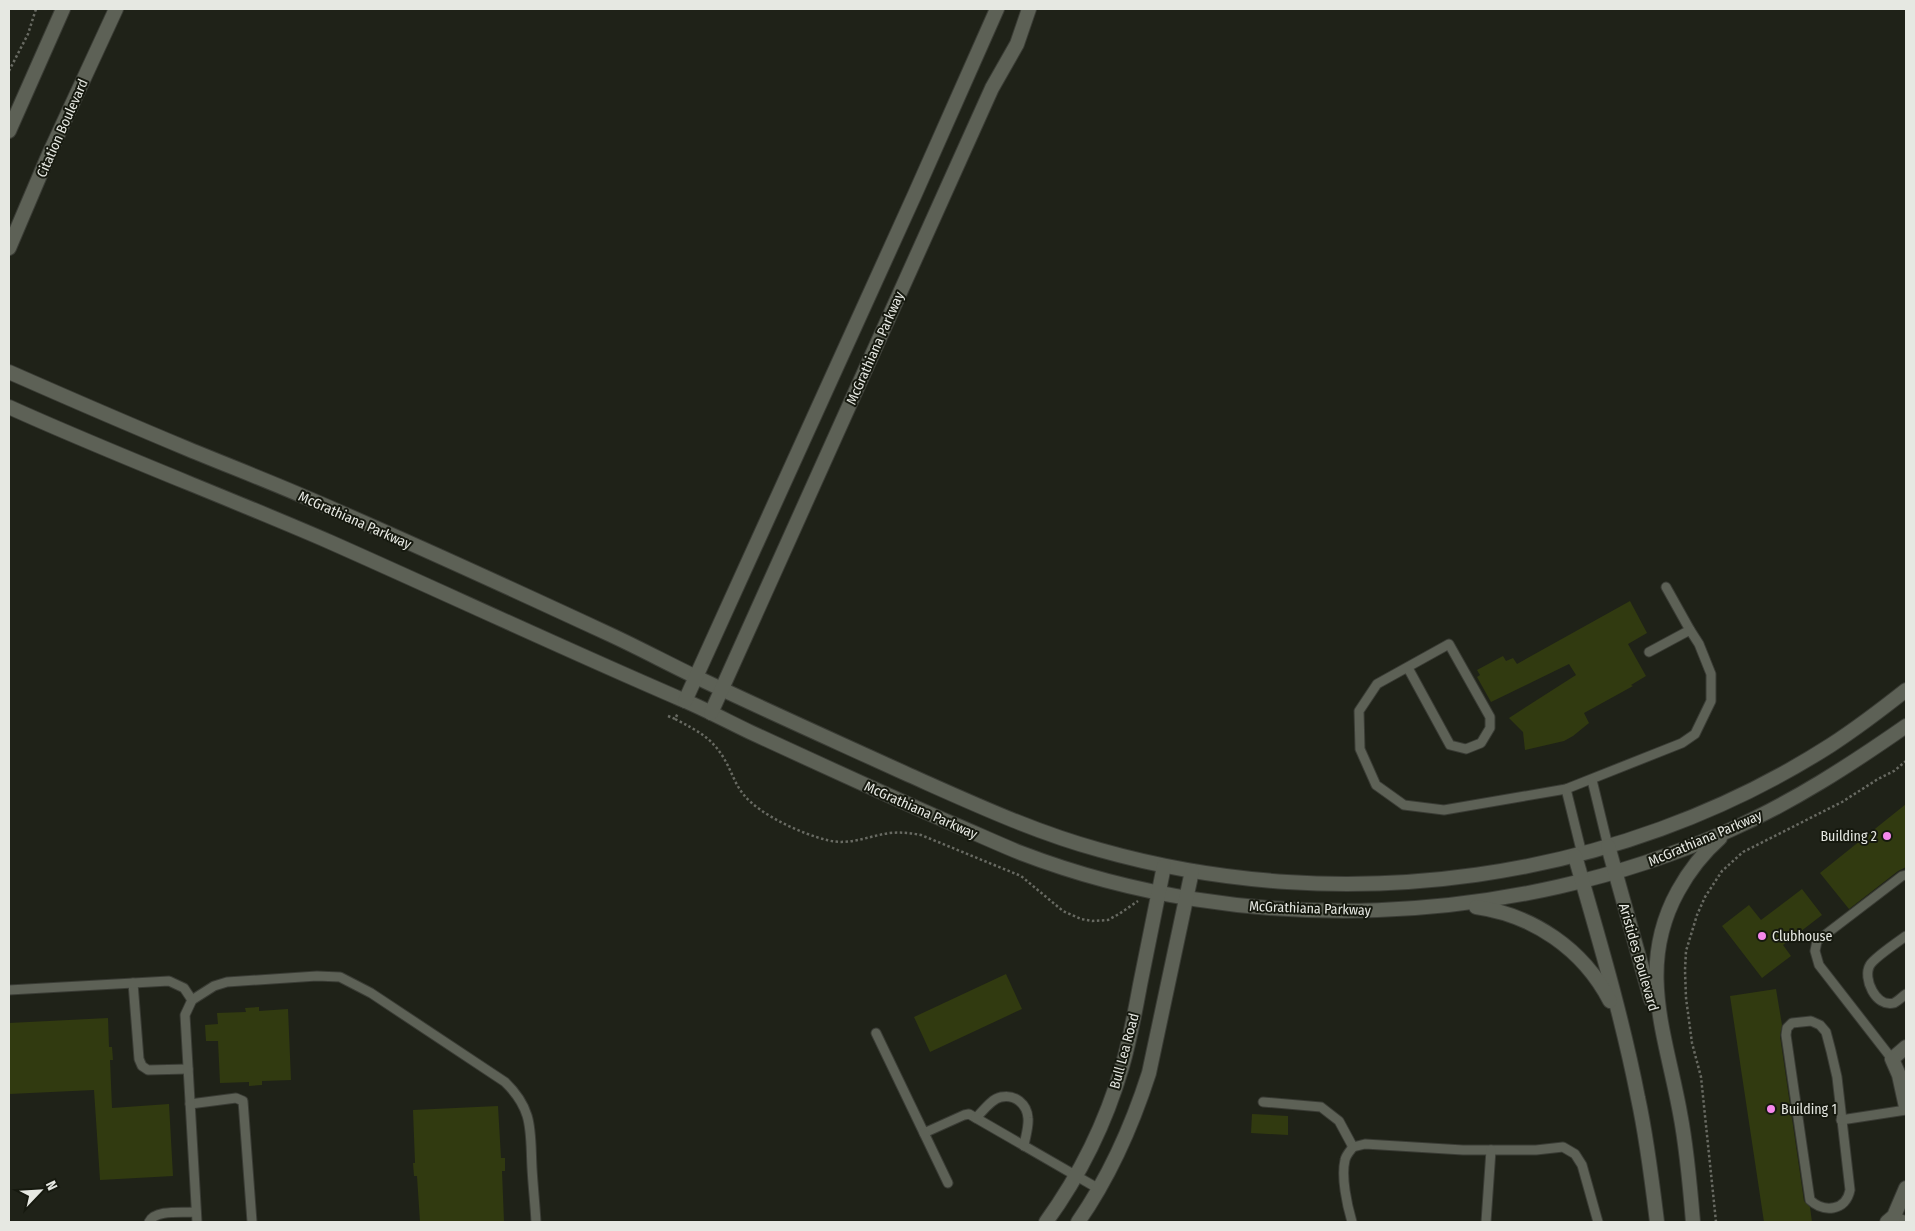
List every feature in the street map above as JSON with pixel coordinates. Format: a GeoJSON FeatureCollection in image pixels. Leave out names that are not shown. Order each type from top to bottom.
{"type":"FeatureCollection","features":[{"type":"Feature","properties":{"kind":"street"},"geometry":{"type":"LineString","coordinates":[[9,131],[63,9]]}},
{"type":"Feature","properties":{"kind":"street","name":"Citation Boulevard"},"geometry":{"type":"LineString","coordinates":[[9,248],[49,154],[116,9]]}},
{"type":"Feature","properties":{"kind":"street","name":"McGrathiana Parkway"},"geometry":{"type":"LineString","coordinates":[[685,700],[997,9]]}},
{"type":"Feature","properties":{"kind":"street","name":"McGrathiana Parkway"},"geometry":{"type":"LineString","coordinates":[[711,713],[988,97],[1017,44],[1029,9]]}},
{"type":"Feature","properties":{"kind":"street","name":"McGrathiana Parkway"},"geometry":{"type":"LineString","coordinates":[[9,372],[85,406],[309,498],[1004,817],[1098,850],[1192,871],[1270,881],[1384,884],[1472,876],[1579,855],[1663,827],[1711,808],[1773,778],[1838,741],[1870,719],[1906,690]]}},
{"type":"Feature","properties":{"kind":"street","name":"McGrathiana Parkway"},"geometry":{"type":"LineString","coordinates":[[9,407],[321,539],[685,700],[861,784],[1021,853],[1076,872],[1186,897],[1249,906],[1323,910],[1378,910],[1460,904],[1506,898],[1582,881],[1664,857],[1734,828],[1817,785],[1906,726]]}},
{"type":"Feature","properties":{"kind":"street","name":"Aristides Boulevard"},"geometry":{"type":"LineString","coordinates":[[1693,1222],[1688,1161],[1680,1112],[1658,1007],[1656,958],[1660,933],[1671,904],[1686,876],[1704,853],[1734,828]]}},
{"type":"Feature","properties":{"kind":"street","name":"Aristides Boulevard"},"geometry":{"type":"LineString","coordinates":[[1608,846],[1670,1069]]}},
{"type":"Feature","properties":{"kind":"street"},"geometry":{"type":"LineString","coordinates":[[1579,855],[1582,881],[1624,1036],[1640,1108],[1657,1222]]}},
{"type":"Feature","properties":{"kind":"street","name":"Bull Lea Road"},"geometry":{"type":"LineString","coordinates":[[1046,1222],[1076,1177],[1109,1105],[1123,1065],[1164,866]]}},
{"type":"Feature","properties":{"kind":"street","name":"Bull Lea Road"},"geometry":{"type":"LineString","coordinates":[[1078,1222],[1099,1189],[1120,1150],[1149,1073],[1192,871]]}},
{"type":"Feature","properties":{"kind":"street"},"geometry":{"type":"LineString","coordinates":[[1460,904],[1490,909],[1515,916],[1560,940],[1592,971],[1604,989],[1624,1036]]}},
{"type":"Feature","properties":{"kind":"street"},"geometry":{"type":"LineString","coordinates":[[1906,1047],[1892,1059],[1899,1075],[1906,1108]]}},
{"type":"Feature","properties":{"kind":"street"},"geometry":{"type":"LineString","coordinates":[[1895,1220],[1906,1188]]}},
{"type":"Feature","properties":{"kind":"lane"},"geometry":{"type":"LineString","coordinates":[[1408,668],[1450,745],[1466,749],[1481,743],[1490,728],[1490,717],[1449,644],[1377,684],[1359,711],[1360,749],[1376,785],[1404,805],[1444,810],[1566,789],[1682,743],[1695,734],[1711,701],[1711,674],[1699,644],[1666,587]]}},
{"type":"Feature","properties":{"kind":"lane"},"geometry":{"type":"LineString","coordinates":[[1649,652],[1690,630]]}},
{"type":"Feature","properties":{"kind":"lane"},"geometry":{"type":"LineString","coordinates":[[1592,780],[1608,846]]}},
{"type":"Feature","properties":{"kind":"lane"},"geometry":{"type":"LineString","coordinates":[[1566,789],[1579,855]]}},
{"type":"Feature","properties":{"kind":"lane"},"geometry":{"type":"LineString","coordinates":[[1892,1059],[1819,964],[1815,951],[1817,941],[1902,876],[1906,875]]}},
{"type":"Feature","properties":{"kind":"lane"},"geometry":{"type":"LineString","coordinates":[[1906,936],[1870,964],[1868,974],[1869,986],[1881,1001],[1887,1003],[1895,1002],[1906,994]]}},
{"type":"Feature","properties":{"kind":"lane"},"geometry":{"type":"LineString","coordinates":[[197,1222],[185,1015],[192,1000],[214,986],[227,982],[317,976],[340,977],[371,993],[505,1082],[516,1092],[525,1108],[531,1128],[536,1222]]}},
{"type":"Feature","properties":{"kind":"lane"},"geometry":{"type":"LineString","coordinates":[[9,990],[169,982],[184,988],[192,1000]]}},
{"type":"Feature","properties":{"kind":"lane"},"geometry":{"type":"LineString","coordinates":[[133,983],[139,1059],[142,1066],[148,1070],[188,1069]]}},
{"type":"Feature","properties":{"kind":"lane"},"geometry":{"type":"LineString","coordinates":[[1811,1021],[1820,1024],[1826,1032],[1837,1078],[1842,1120],[1850,1190],[1848,1199],[1841,1206],[1822,1208],[1810,1200],[1786,1035],[1787,1028],[1792,1023],[1811,1021]]}},
{"type":"Feature","properties":{"kind":"lane"},"geometry":{"type":"LineString","coordinates":[[876,1033],[948,1183]]}},
{"type":"Feature","properties":{"kind":"lane"},"geometry":{"type":"LineString","coordinates":[[976,1118],[988,1105],[1000,1097],[1014,1097],[1024,1105],[1028,1119],[1024,1146]]}},
{"type":"Feature","properties":{"kind":"lane"},"geometry":{"type":"LineString","coordinates":[[190,1104],[236,1098],[243,1101],[252,1222]]}},
{"type":"Feature","properties":{"kind":"lane"},"geometry":{"type":"LineString","coordinates":[[1263,1102],[1321,1107],[1339,1122],[1353,1147]]}},
{"type":"Feature","properties":{"kind":"lane"},"geometry":{"type":"LineString","coordinates":[[1842,1120],[1906,1108]]}},
{"type":"Feature","properties":{"kind":"lane"},"geometry":{"type":"LineString","coordinates":[[924,1133],[969,1114],[1099,1189]]}},
{"type":"Feature","properties":{"kind":"lane"},"geometry":{"type":"LineString","coordinates":[[1352,1222],[1347,1207],[1344,1171],[1345,1158],[1353,1147],[1365,1144],[1393,1144],[1463,1150],[1536,1150],[1563,1147],[1575,1154],[1582,1164],[1598,1222]]}},
{"type":"Feature","properties":{"kind":"lane"},"geometry":{"type":"LineString","coordinates":[[1486,1222],[1491,1150]]}},
{"type":"Feature","properties":{"kind":"lane"},"geometry":{"type":"LineString","coordinates":[[149,1222],[149,1219],[156,1215],[196,1212]]}},
{"type":"Feature","properties":{"kind":"path"},"geometry":{"type":"LineString","coordinates":[[9,71],[28,34],[36,9]]}},
{"type":"Feature","properties":{"kind":"path"},"geometry":{"type":"LineString","coordinates":[[674,719],[709,738],[719,749],[742,793],[752,805],[762,812],[809,835],[845,843],[890,833],[921,834],[1021,876],[1071,916],[1092,922],[1108,920],[1139,900],[1158,892]]}},
{"type":"Feature","properties":{"kind":"path"},"geometry":{"type":"LineString","coordinates":[[1716,1222],[1701,1077],[1692,1043],[1686,989],[1686,951],[1697,915],[1705,897],[1722,872],[1742,852],[1842,802],[1878,779],[1894,772],[1906,761]]}},
{"type":"Feature","properties":{"kind":"building"},"geometry":{"type":"Polygon","coordinates":[[[1630,601],[1647,633],[1628,644],[1646,676],[1631,685],[1633,686],[1584,713],[1589,723],[1573,736],[1564,741],[1525,750],[1523,732],[1509,718],[1576,675],[1569,664],[1491,702],[1477,677],[1480,675],[1477,670],[1503,656],[1506,661],[1513,658],[1517,664],[1630,601]]]}},
{"type":"Feature","properties":{"kind":"building","name":"Building 2"},"geometry":{"type":"Polygon","coordinates":[[[1906,804],[1906,867],[1898,871],[1849,909],[1820,873],[1906,804]]]}},
{"type":"Feature","properties":{"kind":"building","name":"Clubhouse"},"geometry":{"type":"Polygon","coordinates":[[[1802,889],[1822,915],[1783,945],[1791,956],[1762,978],[1722,926],[1749,905],[1761,920],[1802,889]]]}},
{"type":"Feature","properties":{"kind":"building"},"geometry":{"type":"Polygon","coordinates":[[[1006,974],[1022,1009],[930,1052],[914,1017],[1006,974]]]}},
{"type":"Feature","properties":{"kind":"building","name":"Building 1"},"geometry":{"type":"Polygon","coordinates":[[[1776,989],[1782,1025],[1780,1036],[1804,1201],[1810,1207],[1812,1222],[1764,1222],[1730,996],[1776,989]]]}},
{"type":"Feature","properties":{"kind":"building"},"geometry":{"type":"Polygon","coordinates":[[[259,1007],[259,1011],[288,1009],[291,1080],[262,1081],[262,1085],[249,1086],[249,1082],[220,1083],[218,1041],[206,1041],[205,1025],[218,1024],[217,1013],[246,1012],[245,1008],[259,1007]]]}},
{"type":"Feature","properties":{"kind":"building"},"geometry":{"type":"Polygon","coordinates":[[[108,1018],[109,1047],[112,1047],[113,1060],[110,1060],[112,1108],[169,1104],[173,1176],[100,1180],[94,1090],[9,1094],[9,1023],[108,1018]]]}},
{"type":"Feature","properties":{"kind":"building"},"geometry":{"type":"Polygon","coordinates":[[[498,1106],[501,1158],[505,1158],[505,1171],[502,1171],[504,1222],[420,1222],[417,1176],[414,1176],[413,1163],[415,1163],[413,1110],[498,1106]]]}},
{"type":"Feature","properties":{"kind":"building"},"geometry":{"type":"Polygon","coordinates":[[[1252,1114],[1288,1116],[1288,1135],[1251,1133],[1252,1114]]]}},
{"type":"Feature","properties":{"kind":"place","name":"Building 2"},"geometry":{"type":"Point","coordinates":[1887,836]}},
{"type":"Feature","properties":{"kind":"place","name":"Clubhouse"},"geometry":{"type":"Point","coordinates":[1762,936]}},
{"type":"Feature","properties":{"kind":"place","name":"Building 1"},"geometry":{"type":"Point","coordinates":[1771,1109]}}]}
